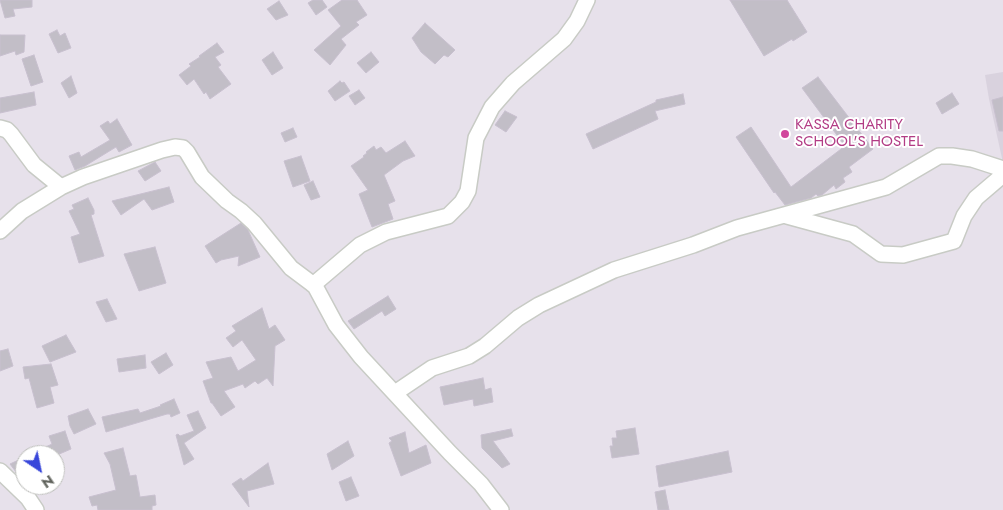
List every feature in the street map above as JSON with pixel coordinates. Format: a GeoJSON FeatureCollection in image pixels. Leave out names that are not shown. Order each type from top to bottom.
{"type":"FeatureCollection","features":[{"type":"Feature","properties":{"kind":"street"},"geometry":{"type":"LineString","coordinates":[[313,285],[360,245],[386,232],[448,216],[462,202],[468,191],[476,138],[492,107],[513,83],[564,39],[577,21],[587,0]]}},
{"type":"Feature","properties":{"kind":"street"},"geometry":{"type":"LineString","coordinates":[[0,128],[7,130],[34,165],[62,187]]}},
{"type":"Feature","properties":{"kind":"street"},"geometry":{"type":"LineString","coordinates":[[0,231],[22,211],[83,177],[171,148],[183,148],[208,183],[254,223],[291,268],[319,291],[336,325],[361,357],[481,484],[501,510]]}},
{"type":"Feature","properties":{"kind":"street"},"geometry":{"type":"LineString","coordinates":[[395,393],[432,368],[469,356],[485,346],[518,318],[538,306],[614,270],[693,245],[737,228],[886,187],[939,156],[972,159],[1003,169]]}},
{"type":"Feature","properties":{"kind":"street"},"geometry":{"type":"LineString","coordinates":[[786,216],[853,234],[881,254],[903,255],[954,241],[964,216],[976,198],[1003,175]]}},
{"type":"Feature","properties":{"kind":"street"},"geometry":{"type":"LineString","coordinates":[[0,471],[28,498],[36,510]]}},
{"type":"Feature","properties":{"kind":"shaded area"},"geometry":{"type":"Polygon","coordinates":[[[1003,72],[1003,163],[985,75],[1003,72]]]}},
{"type":"Feature","properties":{"kind":"building"},"geometry":{"type":"Polygon","coordinates":[[[0,0],[32,0],[32,7],[13,9],[15,16],[5,18],[0,0]]]}},
{"type":"Feature","properties":{"kind":"building"},"geometry":{"type":"Polygon","coordinates":[[[313,0],[322,0],[327,7],[316,15],[308,3],[313,0]]]}},
{"type":"Feature","properties":{"kind":"building"},"geometry":{"type":"Polygon","coordinates":[[[342,0],[357,0],[367,15],[356,22],[359,25],[341,39],[346,45],[330,65],[314,50],[341,26],[328,10],[342,0]]]}},
{"type":"Feature","properties":{"kind":"building"},"geometry":{"type":"Polygon","coordinates":[[[730,0],[787,0],[807,32],[764,56],[730,0]]]}},
{"type":"Feature","properties":{"kind":"building"},"geometry":{"type":"Polygon","coordinates":[[[279,1],[288,15],[276,20],[267,9],[279,1]]]}},
{"type":"Feature","properties":{"kind":"building"},"geometry":{"type":"Polygon","coordinates":[[[425,23],[455,50],[448,57],[444,55],[435,64],[421,52],[412,38],[425,23]]]}},
{"type":"Feature","properties":{"kind":"building"},"geometry":{"type":"Polygon","coordinates":[[[57,30],[60,36],[65,33],[71,48],[58,53],[49,34],[57,30]]]}},
{"type":"Feature","properties":{"kind":"building"},"geometry":{"type":"Polygon","coordinates":[[[0,35],[25,35],[24,52],[16,55],[15,51],[0,56],[0,35]]]}},
{"type":"Feature","properties":{"kind":"building"},"geometry":{"type":"Polygon","coordinates":[[[217,43],[224,52],[215,57],[221,65],[218,67],[231,84],[210,99],[206,92],[204,94],[194,79],[187,85],[179,75],[191,66],[189,64],[217,43]]]}},
{"type":"Feature","properties":{"kind":"building"},"geometry":{"type":"Polygon","coordinates":[[[273,52],[283,68],[272,75],[262,60],[273,52]]]}},
{"type":"Feature","properties":{"kind":"building"},"geometry":{"type":"Polygon","coordinates":[[[371,52],[379,62],[366,73],[357,63],[371,52]]]}},
{"type":"Feature","properties":{"kind":"building"},"geometry":{"type":"Polygon","coordinates":[[[34,55],[43,82],[31,86],[22,59],[34,55]]]}},
{"type":"Feature","properties":{"kind":"building"},"geometry":{"type":"Polygon","coordinates":[[[71,76],[77,93],[69,98],[61,83],[71,76]]]}},
{"type":"Feature","properties":{"kind":"building"},"geometry":{"type":"Polygon","coordinates":[[[818,77],[873,149],[849,167],[852,172],[843,178],[845,182],[836,189],[834,185],[822,195],[818,196],[816,194],[811,198],[785,205],[774,193],[736,137],[751,127],[791,187],[845,146],[802,88],[818,77]]]}},
{"type":"Feature","properties":{"kind":"building"},"geometry":{"type":"Polygon","coordinates":[[[340,81],[344,82],[350,91],[335,101],[328,91],[340,81]]]}},
{"type":"Feature","properties":{"kind":"building"},"geometry":{"type":"Polygon","coordinates":[[[359,90],[365,98],[355,105],[349,96],[359,90]]]}},
{"type":"Feature","properties":{"kind":"building"},"geometry":{"type":"Polygon","coordinates":[[[34,92],[36,105],[0,113],[0,98],[34,92]]]}},
{"type":"Feature","properties":{"kind":"building"},"geometry":{"type":"Polygon","coordinates":[[[952,93],[959,104],[942,114],[936,103],[952,93]]]}},
{"type":"Feature","properties":{"kind":"building"},"geometry":{"type":"Polygon","coordinates":[[[683,94],[685,104],[655,111],[658,119],[593,149],[586,134],[656,102],[656,100],[683,94]]]}},
{"type":"Feature","properties":{"kind":"building"},"geometry":{"type":"Polygon","coordinates":[[[1003,97],[1003,131],[999,131],[992,100],[1003,97]]]}},
{"type":"Feature","properties":{"kind":"building"},"geometry":{"type":"Polygon","coordinates":[[[505,111],[517,117],[506,132],[495,125],[505,111]]]}},
{"type":"Feature","properties":{"kind":"building"},"geometry":{"type":"Polygon","coordinates":[[[117,119],[132,145],[119,152],[116,147],[75,170],[69,156],[79,152],[81,157],[110,140],[100,126],[108,121],[110,124],[117,119]]]}},
{"type":"Feature","properties":{"kind":"building"},"geometry":{"type":"Polygon","coordinates":[[[293,128],[297,137],[285,142],[281,133],[293,128]]]}},
{"type":"Feature","properties":{"kind":"building"},"geometry":{"type":"Polygon","coordinates":[[[405,141],[415,156],[403,161],[384,175],[395,201],[388,204],[393,219],[372,227],[359,194],[368,190],[351,166],[364,157],[366,152],[374,146],[376,150],[381,147],[386,153],[405,141]]]}},
{"type":"Feature","properties":{"kind":"building"},"geometry":{"type":"Polygon","coordinates":[[[301,156],[310,181],[293,187],[284,161],[301,156]]]}},
{"type":"Feature","properties":{"kind":"building"},"geometry":{"type":"Polygon","coordinates":[[[155,162],[161,171],[145,181],[138,171],[155,162]]]}},
{"type":"Feature","properties":{"kind":"building"},"geometry":{"type":"Polygon","coordinates":[[[313,181],[320,197],[311,200],[304,185],[313,181]]]}},
{"type":"Feature","properties":{"kind":"building"},"geometry":{"type":"Polygon","coordinates":[[[169,187],[174,202],[152,210],[144,199],[121,215],[112,201],[169,187]]]}},
{"type":"Feature","properties":{"kind":"building"},"geometry":{"type":"Polygon","coordinates":[[[88,198],[94,210],[94,214],[91,215],[104,256],[79,263],[71,237],[80,234],[69,211],[74,209],[72,205],[88,198]]]}},
{"type":"Feature","properties":{"kind":"building"},"geometry":{"type":"Polygon","coordinates":[[[241,223],[248,230],[260,257],[238,266],[239,256],[216,263],[205,246],[241,223]]]}},
{"type":"Feature","properties":{"kind":"building"},"geometry":{"type":"Polygon","coordinates":[[[155,247],[166,283],[139,291],[124,254],[155,247]]]}},
{"type":"Feature","properties":{"kind":"building"},"geometry":{"type":"Polygon","coordinates":[[[388,296],[396,309],[385,316],[382,311],[354,329],[348,321],[388,296]]]}},
{"type":"Feature","properties":{"kind":"building"},"geometry":{"type":"Polygon","coordinates":[[[107,299],[117,319],[106,322],[96,302],[107,299]]]}},
{"type":"Feature","properties":{"kind":"building"},"geometry":{"type":"Polygon","coordinates":[[[262,308],[269,329],[275,325],[285,340],[275,346],[273,386],[267,378],[258,384],[255,381],[245,388],[243,384],[224,391],[235,407],[221,416],[211,403],[203,381],[213,378],[206,362],[231,357],[238,371],[256,360],[242,340],[233,347],[226,338],[236,331],[232,326],[262,308]]]}},
{"type":"Feature","properties":{"kind":"building"},"geometry":{"type":"Polygon","coordinates":[[[66,335],[76,352],[50,362],[42,346],[66,335]]]}},
{"type":"Feature","properties":{"kind":"building"},"geometry":{"type":"Polygon","coordinates":[[[8,349],[13,366],[0,371],[0,351],[8,349]]]}},
{"type":"Feature","properties":{"kind":"building"},"geometry":{"type":"Polygon","coordinates":[[[166,353],[173,365],[159,374],[151,362],[166,353]]]}},
{"type":"Feature","properties":{"kind":"building"},"geometry":{"type":"Polygon","coordinates":[[[145,355],[146,368],[119,372],[117,359],[145,355]]]}},
{"type":"Feature","properties":{"kind":"building"},"geometry":{"type":"Polygon","coordinates":[[[51,364],[58,385],[50,387],[54,403],[37,408],[29,378],[25,379],[23,367],[51,364]]]}},
{"type":"Feature","properties":{"kind":"building"},"geometry":{"type":"Polygon","coordinates":[[[483,378],[485,390],[491,388],[493,402],[474,406],[473,399],[444,405],[440,387],[483,378]]]}},
{"type":"Feature","properties":{"kind":"building"},"geometry":{"type":"Polygon","coordinates":[[[174,399],[180,413],[171,417],[170,414],[167,414],[106,432],[102,417],[138,409],[140,413],[161,406],[174,399]]]}},
{"type":"Feature","properties":{"kind":"building"},"geometry":{"type":"Polygon","coordinates":[[[88,409],[96,424],[74,434],[68,416],[88,409]]]}},
{"type":"Feature","properties":{"kind":"building"},"geometry":{"type":"Polygon","coordinates":[[[198,411],[206,428],[184,443],[194,459],[184,465],[176,435],[180,436],[194,431],[187,415],[198,411]]]}},
{"type":"Feature","properties":{"kind":"building"},"geometry":{"type":"Polygon","coordinates":[[[635,428],[639,454],[612,458],[610,446],[613,446],[612,438],[617,438],[616,431],[635,428]]]}},
{"type":"Feature","properties":{"kind":"building"},"geometry":{"type":"Polygon","coordinates":[[[511,429],[513,436],[493,441],[510,464],[502,468],[482,448],[481,435],[511,429]]]}},
{"type":"Feature","properties":{"kind":"building"},"geometry":{"type":"Polygon","coordinates":[[[65,431],[71,449],[65,452],[65,445],[50,445],[52,444],[49,436],[65,431]]]}},
{"type":"Feature","properties":{"kind":"building"},"geometry":{"type":"Polygon","coordinates":[[[405,432],[409,453],[426,445],[431,463],[401,476],[389,443],[392,441],[389,438],[405,432]]]}},
{"type":"Feature","properties":{"kind":"building"},"geometry":{"type":"Polygon","coordinates":[[[348,441],[354,456],[332,470],[327,454],[348,441]]]}},
{"type":"Feature","properties":{"kind":"building"},"geometry":{"type":"Polygon","coordinates":[[[123,448],[130,476],[136,475],[140,497],[155,495],[156,505],[152,506],[152,510],[98,510],[97,505],[92,506],[89,497],[116,490],[110,464],[104,453],[123,448]]]}},
{"type":"Feature","properties":{"kind":"building"},"geometry":{"type":"Polygon","coordinates":[[[728,451],[732,472],[659,487],[656,466],[728,451]]]}},
{"type":"Feature","properties":{"kind":"building"},"geometry":{"type":"Polygon","coordinates":[[[15,462],[15,471],[10,464],[15,462]]]}},
{"type":"Feature","properties":{"kind":"building"},"geometry":{"type":"Polygon","coordinates":[[[268,463],[274,484],[247,491],[249,507],[232,484],[241,478],[243,481],[268,463]]]}},
{"type":"Feature","properties":{"kind":"building"},"geometry":{"type":"Polygon","coordinates":[[[351,477],[359,496],[346,501],[339,482],[351,477]]]}},
{"type":"Feature","properties":{"kind":"building"},"geometry":{"type":"Polygon","coordinates":[[[665,490],[669,510],[658,510],[655,492],[665,490]]]}},
{"type":"Feature","properties":{"kind":"place","name":"KASSA CHARITY SCHOOL'S HOSTEL"},"geometry":{"type":"Point","coordinates":[785,134]}}]}
